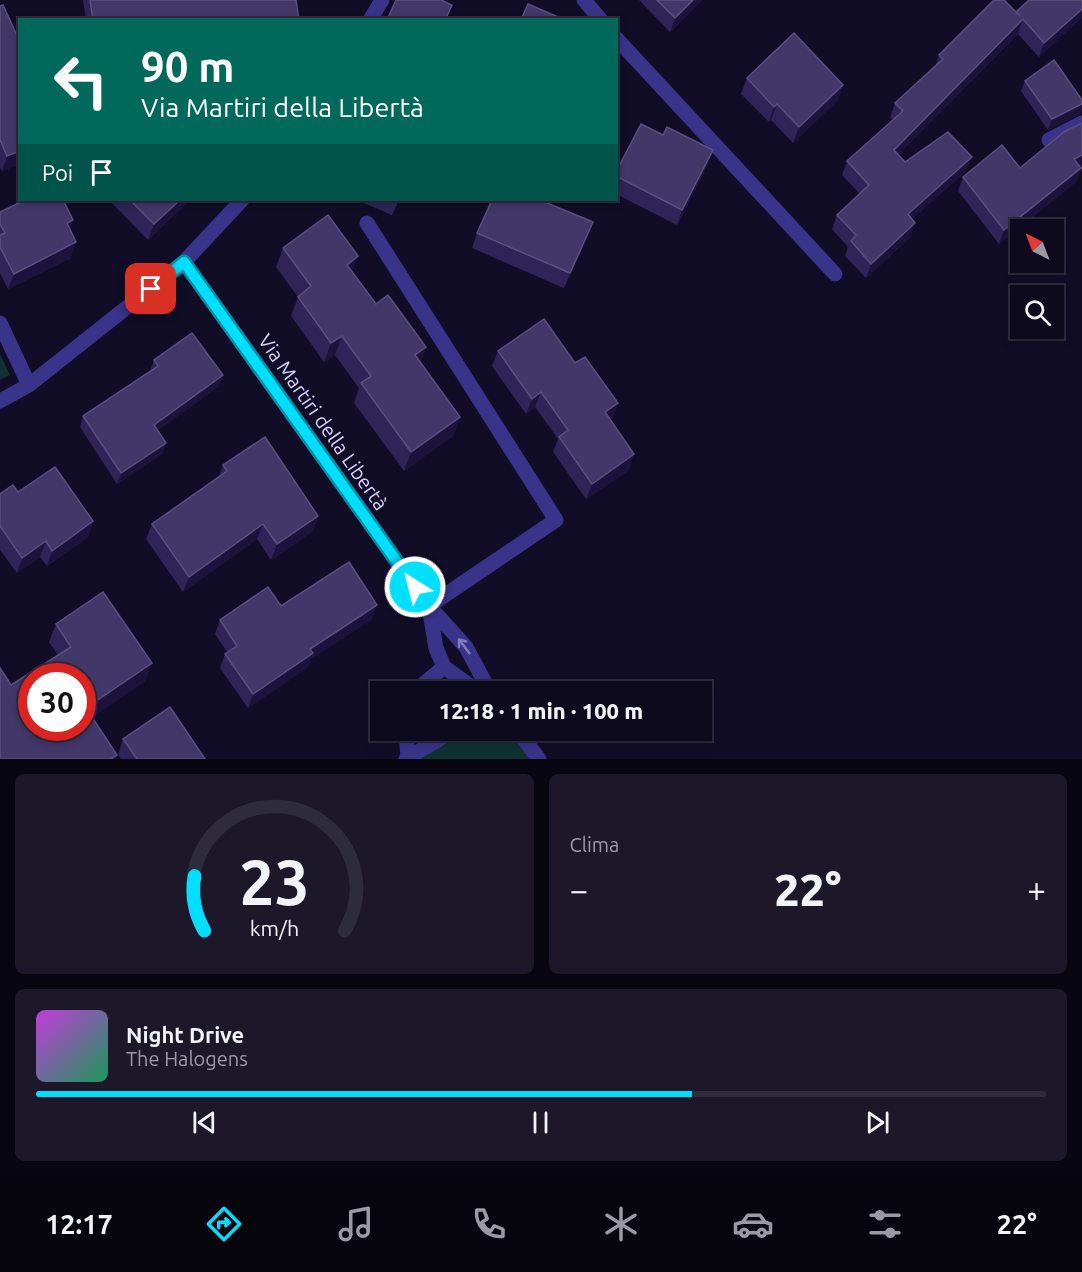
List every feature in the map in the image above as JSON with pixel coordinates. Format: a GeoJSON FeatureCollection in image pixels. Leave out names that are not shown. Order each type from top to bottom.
{"type":"FeatureCollection","features":[{"type":"Feature","properties":{"kind":"street"},"geometry":{"type":"LineString","coordinates":[[371,18],[382,0]]}},
{"type":"Feature","properties":{"kind":"street"},"geometry":{"type":"LineString","coordinates":[[584,0],[599,18]]}},
{"type":"Feature","properties":{"kind":"street"},"geometry":{"type":"LineString","coordinates":[[618,40],[834,274]]}},
{"type":"Feature","properties":{"kind":"street"},"geometry":{"type":"LineString","coordinates":[[1049,140],[1082,123]]}},
{"type":"Feature","properties":{"kind":"street"},"geometry":{"type":"LineString","coordinates":[[0,401],[29,385],[184,262],[241,201]]}},
{"type":"Feature","properties":{"kind":"street"},"geometry":{"type":"LineString","coordinates":[[367,223],[556,520],[429,606],[436,648],[444,668],[462,681]]}},
{"type":"Feature","properties":{"kind":"street","name":"Via Martiri della Libertà"},"geometry":{"type":"LineString","coordinates":[[184,262],[429,606],[466,647],[484,681]]}},
{"type":"Feature","properties":{"kind":"street"},"geometry":{"type":"LineString","coordinates":[[0,323],[29,385]]}},
{"type":"Feature","properties":{"kind":"street"},"geometry":{"type":"LineString","coordinates":[[428,681],[444,668]]}},
{"type":"Feature","properties":{"kind":"street"},"geometry":{"type":"LineString","coordinates":[[406,741],[407,758],[436,741]]}},
{"type":"Feature","properties":{"kind":"street"},"geometry":{"type":"LineString","coordinates":[[525,741],[539,759]]}},
{"type":"Feature","properties":{"kind":"green space"},"geometry":{"type":"Polygon","coordinates":[[[0,354],[10,375],[0,380],[0,354]]]}},
{"type":"Feature","properties":{"kind":"green space"},"geometry":{"type":"Polygon","coordinates":[[[436,741],[525,741],[539,759],[406,759],[436,741]]]}},
{"type":"Feature","properties":{"kind":"building"},"geometry":{"type":"Polygon","coordinates":[[[90,0],[296,0],[299,18],[93,18],[90,0]]]}},
{"type":"Feature","properties":{"kind":"building"},"geometry":{"type":"Polygon","coordinates":[[[396,0],[441,0],[452,5],[446,18],[388,18],[396,0]]]}},
{"type":"Feature","properties":{"kind":"building"},"geometry":{"type":"Polygon","coordinates":[[[657,0],[693,0],[675,18],[657,0]]]}},
{"type":"Feature","properties":{"kind":"building"},"geometry":{"type":"Polygon","coordinates":[[[994,0],[1004,0],[1016,12],[1029,0],[1082,0],[1082,9],[1044,43],[1023,19],[894,150],[905,162],[948,132],[972,157],[908,214],[915,223],[871,264],[851,241],[856,235],[837,215],[869,185],[847,161],[903,111],[895,103],[943,59],[939,55],[994,0]]]}},
{"type":"Feature","properties":{"kind":"building"},"geometry":{"type":"Polygon","coordinates":[[[528,4],[560,18],[522,18],[528,4]]]}},
{"type":"Feature","properties":{"kind":"building"},"geometry":{"type":"Polygon","coordinates":[[[3,5],[18,38],[18,152],[7,156],[0,140],[0,6],[3,5]]]}},
{"type":"Feature","properties":{"kind":"building"},"geometry":{"type":"Polygon","coordinates":[[[794,33],[843,85],[799,127],[777,104],[774,107],[747,78],[794,33]]]}},
{"type":"Feature","properties":{"kind":"building"},"geometry":{"type":"Polygon","coordinates":[[[1054,60],[1082,100],[1082,104],[1052,119],[1025,81],[1054,60]]]}},
{"type":"Feature","properties":{"kind":"building"},"geometry":{"type":"Polygon","coordinates":[[[1082,123],[1082,155],[1074,159],[1081,168],[1018,219],[1010,219],[1010,225],[1004,230],[963,177],[1002,145],[1020,168],[1064,132],[1082,123]]]}},
{"type":"Feature","properties":{"kind":"building"},"geometry":{"type":"Polygon","coordinates":[[[641,124],[663,135],[667,127],[713,150],[682,210],[618,177],[618,168],[641,124]]]}},
{"type":"Feature","properties":{"kind":"building"},"geometry":{"type":"Polygon","coordinates":[[[23,201],[64,201],[73,220],[67,223],[76,242],[14,274],[0,247],[0,235],[5,233],[0,224],[0,212],[23,201]]]}},
{"type":"Feature","properties":{"kind":"building"},"geometry":{"type":"Polygon","coordinates":[[[131,201],[179,201],[154,224],[131,201]]]}},
{"type":"Feature","properties":{"kind":"building"},"geometry":{"type":"Polygon","coordinates":[[[492,201],[542,201],[593,222],[570,273],[477,233],[492,201]]]}},
{"type":"Feature","properties":{"kind":"building"},"geometry":{"type":"Polygon","coordinates":[[[328,215],[358,256],[347,265],[376,304],[388,295],[426,347],[415,355],[460,417],[411,452],[361,383],[371,376],[342,336],[331,343],[298,297],[311,286],[283,248],[328,215]]]}},
{"type":"Feature","properties":{"kind":"building"},"geometry":{"type":"Polygon","coordinates":[[[544,319],[575,363],[585,357],[618,403],[605,412],[634,454],[592,484],[559,437],[568,430],[541,392],[532,399],[498,351],[544,319]]]}},
{"type":"Feature","properties":{"kind":"building"},"geometry":{"type":"Polygon","coordinates":[[[192,333],[223,375],[154,425],[166,443],[121,473],[83,416],[158,366],[154,360],[192,333]]]}},
{"type":"Feature","properties":{"kind":"building"},"geometry":{"type":"Polygon","coordinates":[[[265,437],[318,516],[277,544],[263,524],[189,577],[152,524],[227,471],[223,465],[265,437]]]}},
{"type":"Feature","properties":{"kind":"building"},"geometry":{"type":"Polygon","coordinates":[[[55,467],[93,521],[52,551],[46,541],[22,558],[0,526],[0,494],[13,485],[18,492],[55,467]]]}},
{"type":"Feature","properties":{"kind":"building"},"geometry":{"type":"Polygon","coordinates":[[[349,562],[377,605],[310,649],[313,653],[253,694],[225,654],[237,646],[220,620],[268,587],[281,606],[349,562]]]}},
{"type":"Feature","properties":{"kind":"building"},"geometry":{"type":"Polygon","coordinates":[[[103,592],[152,663],[96,701],[96,663],[46,663],[71,647],[56,624],[103,592]]]}},
{"type":"Feature","properties":{"kind":"building"},"geometry":{"type":"Polygon","coordinates":[[[0,668],[11,685],[18,681],[18,741],[96,741],[96,723],[117,755],[110,759],[0,759],[0,668]]]}},
{"type":"Feature","properties":{"kind":"building"},"geometry":{"type":"Polygon","coordinates":[[[170,707],[205,759],[137,759],[123,739],[170,707]]]}},
{"type":"Feature","properties":{"kind":"route"},"geometry":{"type":"LineString","coordinates":[[151,289],[184,262],[415,587]]}}]}
